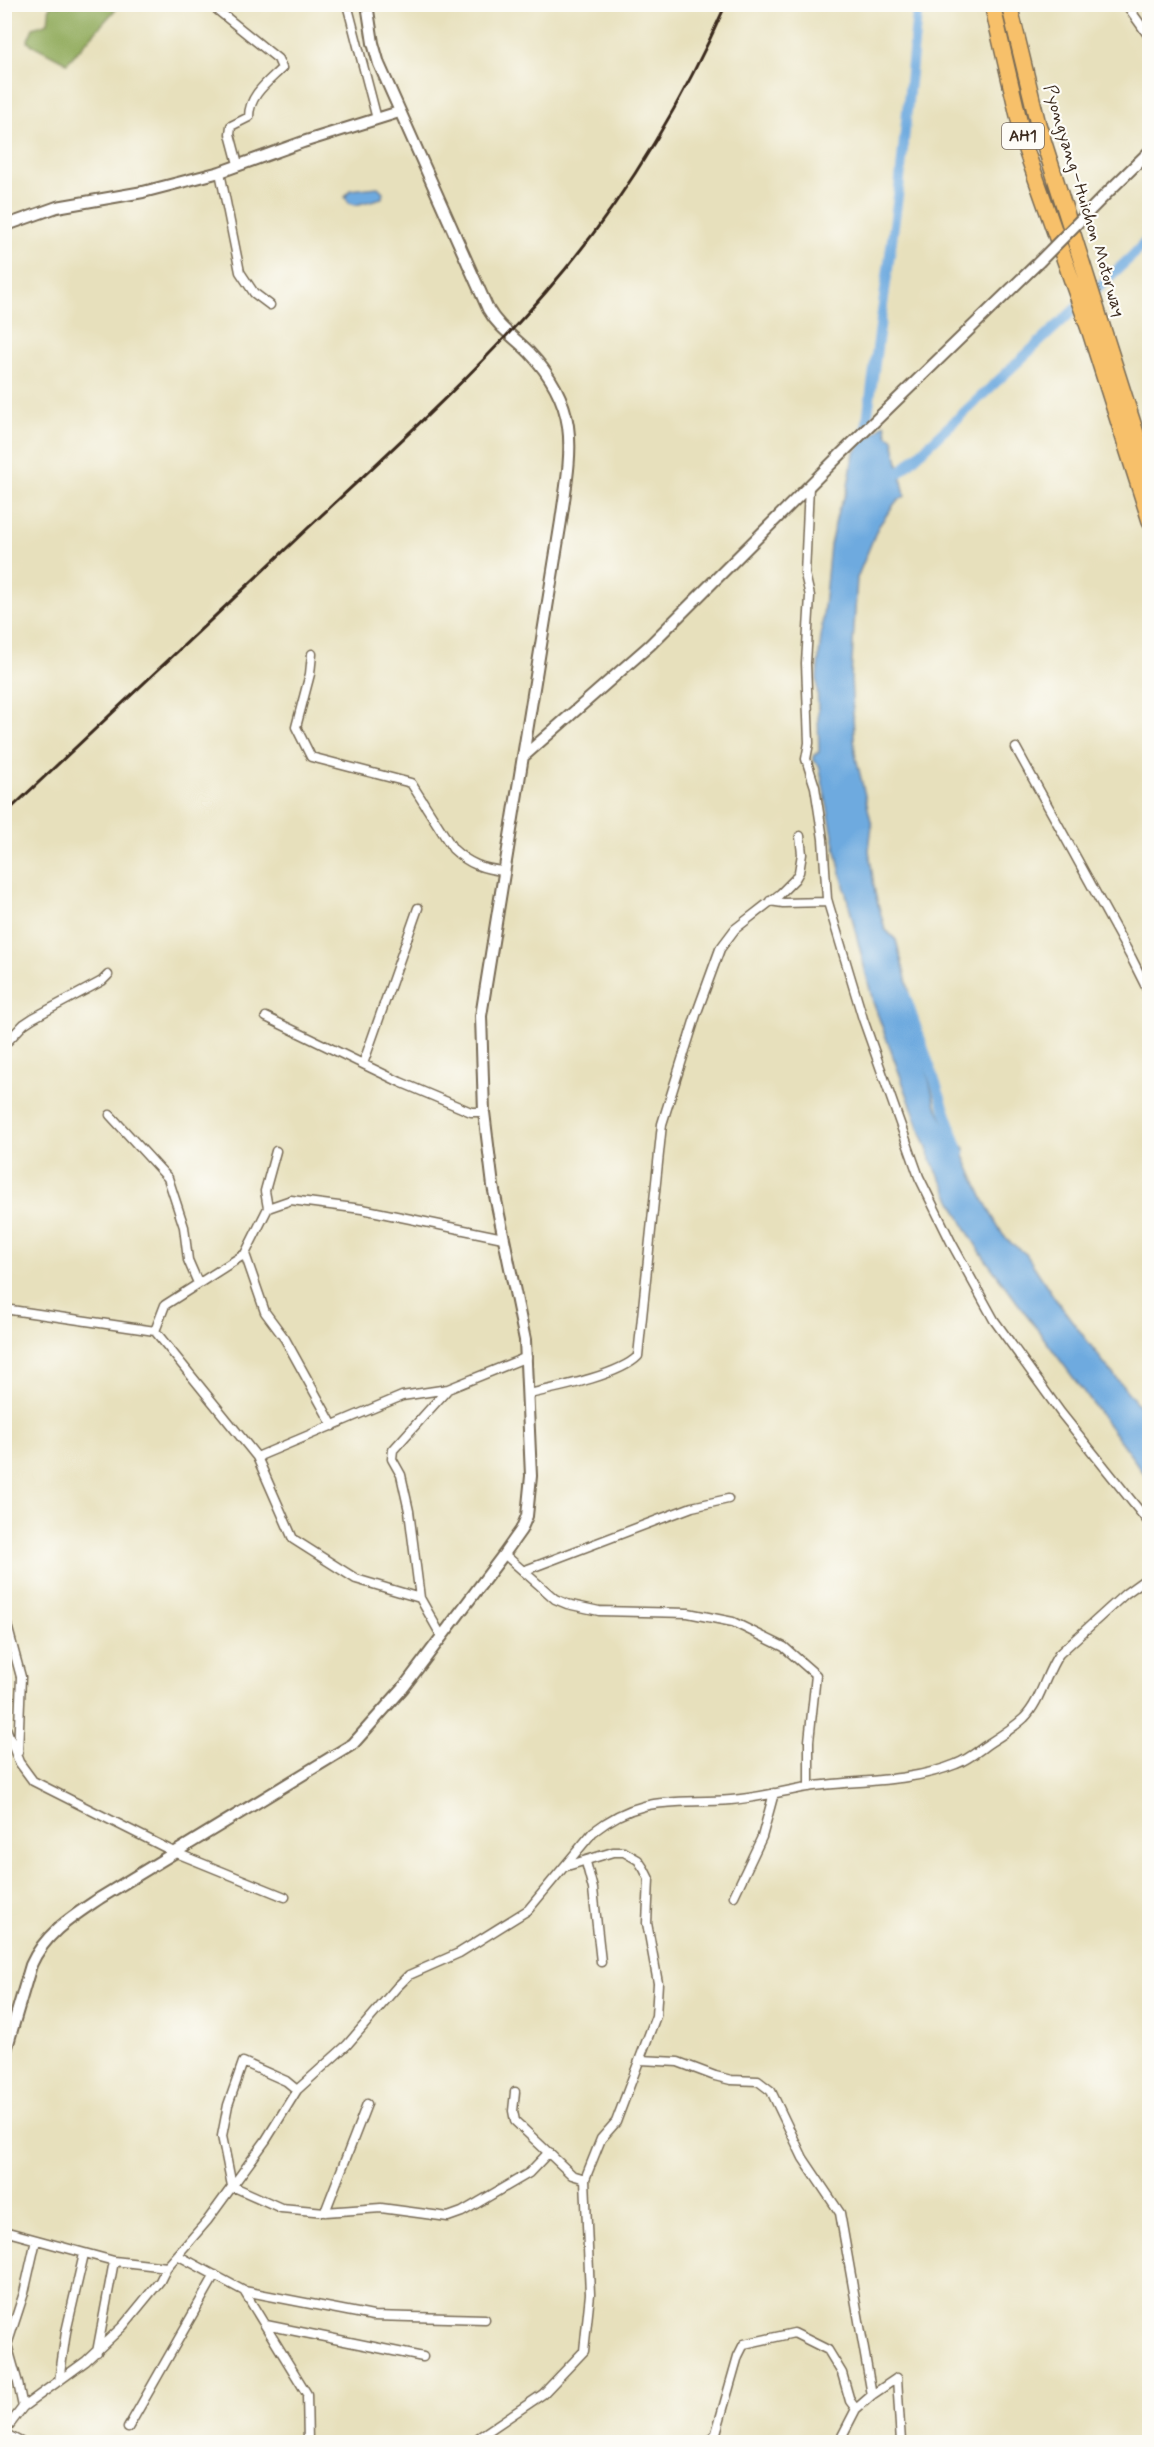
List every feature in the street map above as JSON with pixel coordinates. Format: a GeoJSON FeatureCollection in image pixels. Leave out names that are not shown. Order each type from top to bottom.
{"type":"FeatureCollection","features":[{"type":"Feature","properties":{"kind":"highway","name":"Pyongyang–Huichon Motorway"},"geometry":{"type":"LineString","coordinates":[[992,4],[1026,150],[1066,264],[1095,327],[1149,477]]}},
{"type":"Feature","properties":{"kind":"highway","name":"Pyongyang–Huichon Motorway"},"geometry":{"type":"LineString","coordinates":[[1009,4],[1038,124],[1077,248],[1095,327],[1149,521]]}},
{"type":"Feature","properties":{"kind":"street"},"geometry":{"type":"LineString","coordinates":[[210,4],[278,59],[282,68],[257,93],[249,109],[249,117],[231,126],[230,134],[238,164]]}},
{"type":"Feature","properties":{"kind":"street"},"geometry":{"type":"LineString","coordinates":[[347,4],[377,119]]}},
{"type":"Feature","properties":{"kind":"street"},"geometry":{"type":"LineString","coordinates":[[4,2057],[31,1965],[37,1951],[46,1940],[71,1918],[174,1852],[353,1744],[403,1688],[504,1554],[521,1530],[531,1499],[527,1357],[522,1322],[493,1186],[484,1112],[481,1016],[525,755],[570,461],[569,423],[560,393],[552,380],[529,352],[496,323],[488,309],[379,64],[373,44],[367,4]]}},
{"type":"Feature","properties":{"kind":"street"},"geometry":{"type":"LineString","coordinates":[[1126,4],[1149,38]]}},
{"type":"Feature","properties":{"kind":"street"},"geometry":{"type":"LineString","coordinates":[[4,226],[65,205],[142,192],[220,172],[238,164],[399,112]]}},
{"type":"Feature","properties":{"kind":"street"},"geometry":{"type":"LineString","coordinates":[[525,755],[650,645],[1149,151]]}},
{"type":"Feature","properties":{"kind":"street"},"geometry":{"type":"LineString","coordinates":[[220,172],[240,272],[254,293],[270,305]]}},
{"type":"Feature","properties":{"kind":"street"},"geometry":{"type":"LineString","coordinates":[[809,486],[805,574],[810,596],[806,663],[809,736],[806,759],[815,787],[823,840],[828,902],[863,1018],[919,1177],[951,1242],[994,1320],[1013,1349],[1149,1524]]}},
{"type":"Feature","properties":{"kind":"street"},"geometry":{"type":"LineString","coordinates":[[312,654],[310,674],[296,728],[310,757],[411,783],[453,849],[474,865],[504,871]]}},
{"type":"Feature","properties":{"kind":"street"},"geometry":{"type":"LineString","coordinates":[[1016,748],[1132,959],[1149,995]]}},
{"type":"Feature","properties":{"kind":"street"},"geometry":{"type":"LineString","coordinates":[[529,1394],[609,1372],[638,1356],[662,1124],[699,1005],[720,949],[735,929],[790,885],[799,872],[802,854],[800,836]]}},
{"type":"Feature","properties":{"kind":"street"},"geometry":{"type":"LineString","coordinates":[[770,901],[828,902]]}},
{"type":"Feature","properties":{"kind":"street"},"geometry":{"type":"LineString","coordinates":[[363,1064],[418,908]]}},
{"type":"Feature","properties":{"kind":"street"},"geometry":{"type":"LineString","coordinates":[[4,1045],[24,1024],[102,981],[108,975]]}},
{"type":"Feature","properties":{"kind":"street"},"geometry":{"type":"LineString","coordinates":[[266,1017],[363,1064],[471,1112],[484,1112]]}},
{"type":"Feature","properties":{"kind":"street"},"geometry":{"type":"LineString","coordinates":[[110,1115],[168,1178],[184,1227],[188,1260],[198,1283]]}},
{"type":"Feature","properties":{"kind":"street"},"geometry":{"type":"LineString","coordinates":[[155,1331],[165,1305],[244,1254],[268,1208],[264,1191],[276,1151]]}},
{"type":"Feature","properties":{"kind":"street"},"geometry":{"type":"LineString","coordinates":[[268,1208],[291,1200],[362,1209],[503,1238]]}},
{"type":"Feature","properties":{"kind":"street"},"geometry":{"type":"LineString","coordinates":[[244,1254],[265,1312],[285,1339],[333,1426]]}},
{"type":"Feature","properties":{"kind":"street"},"geometry":{"type":"LineString","coordinates":[[4,1309],[155,1331],[257,1457],[293,1539],[356,1579],[420,1598]]}},
{"type":"Feature","properties":{"kind":"street"},"geometry":{"type":"LineString","coordinates":[[257,1457],[402,1396],[448,1389],[527,1357]]}},
{"type":"Feature","properties":{"kind":"street"},"geometry":{"type":"LineString","coordinates":[[442,1637],[420,1598],[410,1511],[401,1475],[392,1459],[393,1450],[448,1389]]}},
{"type":"Feature","properties":{"kind":"street"},"geometry":{"type":"LineString","coordinates":[[523,1571],[692,1508],[728,1499]]}},
{"type":"Feature","properties":{"kind":"street"},"geometry":{"type":"LineString","coordinates":[[504,1554],[555,1599],[567,1604],[599,1611],[688,1613],[733,1622],[784,1647],[816,1675],[809,1741],[809,1787]]}},
{"type":"Feature","properties":{"kind":"street"},"geometry":{"type":"LineString","coordinates":[[21,2442],[4,2432],[23,2407],[97,2352],[123,2326],[160,2281],[167,2267],[179,2256],[266,2140],[297,2090],[347,2044],[409,1975],[459,1953],[528,1910],[593,1832],[629,1809],[670,1802],[734,1800],[809,1787],[920,1774],[958,1764],[1024,1718],[1034,1706],[1051,1666],[1059,1654],[1125,1594],[1149,1576]]}},
{"type":"Feature","properties":{"kind":"street"},"geometry":{"type":"LineString","coordinates":[[4,1614],[21,1677],[17,1740],[19,1762]]}},
{"type":"Feature","properties":{"kind":"street"},"geometry":{"type":"LineString","coordinates":[[4,1723],[19,1762],[33,1781],[174,1852],[285,1897]]}},
{"type":"Feature","properties":{"kind":"street"},"geometry":{"type":"LineString","coordinates":[[734,1896],[762,1837],[774,1793]]}},
{"type":"Feature","properties":{"kind":"street"},"geometry":{"type":"LineString","coordinates":[[478,2438],[543,2394],[584,2351],[590,2294],[585,2180],[601,2139],[616,2122],[654,2025],[658,1999],[656,1969],[647,1923],[649,1880],[638,1860],[624,1852],[613,1852],[567,1866]]}},
{"type":"Feature","properties":{"kind":"street"},"geometry":{"type":"LineString","coordinates":[[586,1862],[593,1889],[601,1962]]}},
{"type":"Feature","properties":{"kind":"street"},"geometry":{"type":"LineString","coordinates":[[641,2060],[678,2062],[731,2080],[758,2081],[771,2091],[803,2158],[840,2213],[872,2395]]}},
{"type":"Feature","properties":{"kind":"street"},"geometry":{"type":"LineString","coordinates":[[232,2186],[222,2136],[228,2105],[240,2066],[243,2062],[286,2081],[297,2090]]}},
{"type":"Feature","properties":{"kind":"street"},"geometry":{"type":"LineString","coordinates":[[516,2092],[513,2117],[572,2175],[585,2180]]}},
{"type":"Feature","properties":{"kind":"street"},"geometry":{"type":"LineString","coordinates":[[325,2212],[367,2104]]}},
{"type":"Feature","properties":{"kind":"street"},"geometry":{"type":"LineString","coordinates":[[232,2186],[281,2208],[325,2212],[381,2208],[448,2217],[462,2212],[529,2173],[549,2152]]}},
{"type":"Feature","properties":{"kind":"street"},"geometry":{"type":"LineString","coordinates":[[4,2231],[114,2261],[167,2267]]}},
{"type":"Feature","properties":{"kind":"street"},"geometry":{"type":"LineString","coordinates":[[23,2407],[6,2342],[24,2293],[36,2240]]}},
{"type":"Feature","properties":{"kind":"street"},"geometry":{"type":"LineString","coordinates":[[59,2380],[66,2332],[84,2254]]}},
{"type":"Feature","properties":{"kind":"street"},"geometry":{"type":"LineString","coordinates":[[179,2256],[244,2291],[373,2316],[485,2319]]}},
{"type":"Feature","properties":{"kind":"street"},"geometry":{"type":"LineString","coordinates":[[97,2352],[114,2261]]}},
{"type":"Feature","properties":{"kind":"street"},"geometry":{"type":"LineString","coordinates":[[128,2428],[215,2275]]}},
{"type":"Feature","properties":{"kind":"street"},"geometry":{"type":"LineString","coordinates":[[244,2291],[307,2394],[308,2442]]}},
{"type":"Feature","properties":{"kind":"street"},"geometry":{"type":"LineString","coordinates":[[266,2325],[423,2357]]}},
{"type":"Feature","properties":{"kind":"street"},"geometry":{"type":"LineString","coordinates":[[709,2442],[716,2433],[738,2356],[744,2344],[794,2333],[828,2350],[842,2373],[850,2402],[856,2409]]}},
{"type":"Feature","properties":{"kind":"street"},"geometry":{"type":"LineString","coordinates":[[839,2442],[856,2409],[897,2378],[901,2442]]}},
{"type":"Feature","properties":{"kind":"green space"},"geometry":{"type":"Polygon","coordinates":[[[50,5],[114,5],[115,10],[67,63],[27,42],[33,28],[48,23],[50,5]]]}},
{"type":"Feature","properties":{"kind":"water"},"geometry":{"type":"Polygon","coordinates":[[[378,187],[383,192],[382,198],[356,205],[349,203],[345,197],[350,190],[378,187]]]}},
{"type":"Feature","properties":{"kind":"water"},"geometry":{"type":"Polygon","coordinates":[[[885,423],[887,434],[893,439],[905,496],[895,503],[878,527],[857,578],[851,678],[855,753],[872,825],[869,850],[875,893],[885,929],[896,940],[909,990],[912,1027],[922,1051],[935,1103],[953,1138],[965,1148],[964,1156],[984,1201],[1003,1235],[1026,1254],[1054,1297],[1149,1418],[1149,1480],[983,1256],[967,1231],[932,1162],[873,1002],[839,865],[819,765],[814,761],[814,755],[819,752],[817,677],[830,545],[838,511],[847,491],[854,453],[885,423]]]}},
{"type":"Feature","properties":{"kind":"waterway"},"geometry":{"type":"LineString","coordinates":[[862,457],[899,189],[918,4]]}},
{"type":"Feature","properties":{"kind":"waterway"},"geometry":{"type":"LineString","coordinates":[[890,481],[1150,237]]}},
{"type":"Feature","properties":{"kind":"waterway"},"geometry":{"type":"LineString","coordinates":[[904,992],[960,1153]]}},
{"type":"Feature","properties":{"kind":"railway"},"geometry":{"type":"LineString","coordinates":[[4,815],[430,413],[546,292],[599,225],[647,155],[689,81],[726,4]]}}]}
